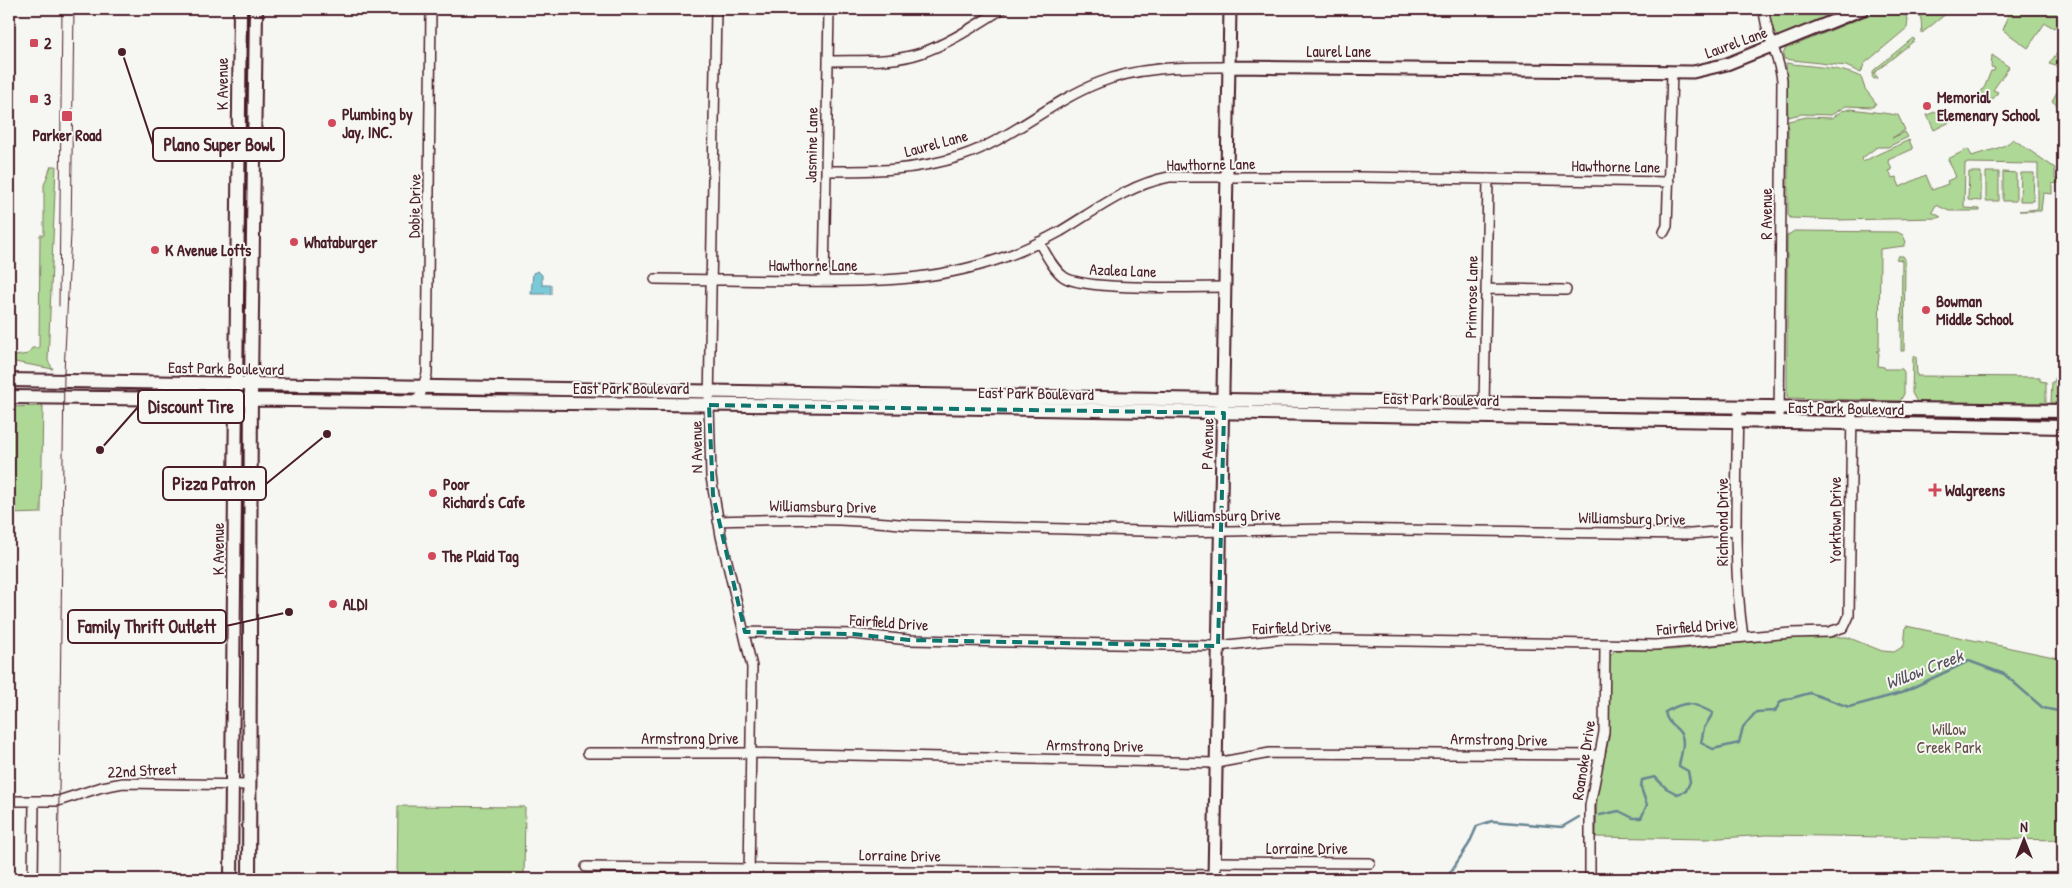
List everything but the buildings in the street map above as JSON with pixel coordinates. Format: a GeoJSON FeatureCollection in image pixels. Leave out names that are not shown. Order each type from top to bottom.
{"type":"FeatureCollection","features":[{"type":"Feature","properties":{"kind":"main road","name":"K Avenue"},"geometry":{"type":"LineString","coordinates":[[231,879],[240,9]]}},
{"type":"Feature","properties":{"kind":"main road","name":"K Avenue"},"geometry":{"type":"LineString","coordinates":[[249,879],[251,385],[256,9]]}},
{"type":"Feature","properties":{"kind":"main road"},"geometry":{"type":"LineString","coordinates":[[238,65],[254,65]]}},
{"type":"Feature","properties":{"kind":"main road"},"geometry":{"type":"LineString","coordinates":[[238,190],[254,190]]}},
{"type":"Feature","properties":{"kind":"main road","name":"East Park Boulevard"},"geometry":{"type":"LineString","coordinates":[[9,380],[710,391],[1224,406]]}},
{"type":"Feature","properties":{"kind":"main road"},"geometry":{"type":"LineString","coordinates":[[142,382],[144,398]]}},
{"type":"Feature","properties":{"kind":"main road","name":"East Park Boulevard"},"geometry":{"type":"LineString","coordinates":[[9,397],[710,405],[1224,406],[1484,409],[1658,405],[2063,411]]}},
{"type":"Feature","properties":{"kind":"main road"},"geometry":{"type":"LineString","coordinates":[[1658,405],[1658,422]]}},
{"type":"Feature","properties":{"kind":"main road","name":"East Park Boulevard"},"geometry":{"type":"LineString","coordinates":[[1484,409],[1658,422],[2063,427]]}},
{"type":"Feature","properties":{"kind":"main road"},"geometry":{"type":"LineString","coordinates":[[1997,410],[1997,427]]}},
{"type":"Feature","properties":{"kind":"main road"},"geometry":{"type":"LineString","coordinates":[[234,581],[250,581]]}},
{"type":"Feature","properties":{"kind":"main road"},"geometry":{"type":"LineString","coordinates":[[233,664],[250,664]]}},
{"type":"Feature","properties":{"kind":"street","name":"Dobie Drive"},"geometry":{"type":"LineString","coordinates":[[418,402],[427,374],[431,9]]}},
{"type":"Feature","properties":{"kind":"street","name":"N Avenue"},"geometry":{"type":"LineString","coordinates":[[716,9],[710,391],[711,476],[718,521],[752,667],[749,879]]}},
{"type":"Feature","properties":{"kind":"street","name":"Jasmine Lane"},"geometry":{"type":"LineString","coordinates":[[824,281],[829,9]]}},
{"type":"Feature","properties":{"kind":"street"},"geometry":{"type":"LineString","coordinates":[[828,61],[894,59],[920,54],[955,37],[1002,9]]}},
{"type":"Feature","properties":{"kind":"street","name":"P Avenue"},"geometry":{"type":"LineString","coordinates":[[1214,877],[1230,9]]}},
{"type":"Feature","properties":{"kind":"street","name":"R Avenue"},"geometry":{"type":"LineString","coordinates":[[1764,9],[1771,47],[1779,66],[1782,80],[1779,423]]}},
{"type":"Feature","properties":{"kind":"street","name":"Laurel Lane"},"geometry":{"type":"LineString","coordinates":[[826,171],[894,170],[930,165],[962,156],[992,143],[1069,98],[1107,80],[1131,73],[1167,68],[1229,67],[1672,73],[1714,68],[1863,9]]}},
{"type":"Feature","properties":{"kind":"street"},"geometry":{"type":"LineString","coordinates":[[1664,232],[1667,226],[1672,73]]}},
{"type":"Feature","properties":{"kind":"street","name":"Hawthorne Lane"},"geometry":{"type":"LineString","coordinates":[[655,279],[824,281],[916,278],[989,262],[1039,242],[1120,194],[1150,182],[1169,177],[1669,182]]}},
{"type":"Feature","properties":{"kind":"street","name":"Primrose Lane"},"geometry":{"type":"LineString","coordinates":[[1484,409],[1488,179]]}},
{"type":"Feature","properties":{"kind":"street","name":"Azalea Lane"},"geometry":{"type":"LineString","coordinates":[[1039,242],[1047,257],[1060,273],[1083,284],[1225,287]]}},
{"type":"Feature","properties":{"kind":"street"},"geometry":{"type":"LineString","coordinates":[[1486,289],[1566,290]]}},
{"type":"Feature","properties":{"kind":"street","name":"Richmond Drive"},"geometry":{"type":"LineString","coordinates":[[1738,406],[1737,586],[1743,637]]}},
{"type":"Feature","properties":{"kind":"street","name":"Yorktown Drive"},"geometry":{"type":"LineString","coordinates":[[1840,630],[1846,624],[1849,616],[1852,408]]}},
{"type":"Feature","properties":{"kind":"street","name":"Williamsburg Drive"},"geometry":{"type":"LineString","coordinates":[[718,521],[789,520],[1180,532],[1324,529],[1691,534],[1736,530]]}},
{"type":"Feature","properties":{"kind":"street","name":"Fairfield Drive"},"geometry":{"type":"LineString","coordinates":[[745,632],[852,634],[909,640],[1218,646],[1282,639],[1689,644],[1743,637],[1840,630]]}},
{"type":"Feature","properties":{"kind":"street","name":"Roanoke Drive"},"geometry":{"type":"LineString","coordinates":[[1590,879],[1590,806],[1604,732],[1606,644]]}},
{"type":"Feature","properties":{"kind":"street","name":"Armstrong Drive"},"geometry":{"type":"LineString","coordinates":[[588,752],[752,753],[1216,763],[1270,754],[1600,755]]}},
{"type":"Feature","properties":{"kind":"street","name":"22nd Street"},"geometry":{"type":"LineString","coordinates":[[9,801],[58,801],[102,787],[123,783],[249,785]]}},
{"type":"Feature","properties":{"kind":"street"},"geometry":{"type":"LineString","coordinates":[[32,879],[34,802]]}},
{"type":"Feature","properties":{"kind":"street","name":"Lorraine Drive"},"geometry":{"type":"LineString","coordinates":[[1214,862],[1370,863]]}},
{"type":"Feature","properties":{"kind":"street","name":"Lorraine Drive"},"geometry":{"type":"LineString","coordinates":[[586,867],[749,867],[1214,877]]}},
{"type":"Feature","properties":{"kind":"highlighted area"},"geometry":{"type":"Polygon","coordinates":[[[709,405],[1224,413],[1218,646],[909,640],[853,634],[745,632],[713,495],[709,405]]]}},
{"type":"Feature","properties":{"kind":"green space"},"geometry":{"type":"Polygon","coordinates":[[[1768,9],[1849,9],[1776,38],[1771,34],[1768,9]]]}},
{"type":"Feature","properties":{"kind":"green space"},"geometry":{"type":"Polygon","coordinates":[[[1883,9],[1903,9],[1908,20],[1907,28],[1864,64],[1861,73],[1846,66],[1784,59],[1783,54],[1787,46],[1800,43],[1883,9]]]}},
{"type":"Feature","properties":{"kind":"green space"},"geometry":{"type":"Polygon","coordinates":[[[1917,9],[1952,9],[1922,33],[1921,19],[1917,9]]]}},
{"type":"Feature","properties":{"kind":"green space"},"geometry":{"type":"Polygon","coordinates":[[[2008,9],[2063,9],[2063,35],[2060,33],[2062,30],[2056,26],[2054,28],[2045,23],[2028,48],[2003,30],[2007,20],[2008,9]]]}},
{"type":"Feature","properties":{"kind":"green space"},"geometry":{"type":"Polygon","coordinates":[[[1913,38],[1915,40],[1874,73],[1878,78],[1874,79],[1872,76],[1874,70],[1913,38]]]}},
{"type":"Feature","properties":{"kind":"green space"},"geometry":{"type":"Polygon","coordinates":[[[2063,45],[2063,68],[2049,64],[2063,45]]]}},
{"type":"Feature","properties":{"kind":"green space"},"geometry":{"type":"Polygon","coordinates":[[[1992,55],[2009,67],[1993,90],[1998,92],[1993,99],[1981,102],[1979,95],[1991,71],[1994,71],[1995,68],[1991,67],[1992,55]]]}},
{"type":"Feature","properties":{"kind":"green space"},"geometry":{"type":"Polygon","coordinates":[[[1786,63],[1833,69],[1861,77],[1865,89],[1876,103],[1873,107],[1846,106],[1831,115],[1801,114],[1788,117],[1786,63]]]}},
{"type":"Feature","properties":{"kind":"green space"},"geometry":{"type":"Polygon","coordinates":[[[2063,81],[2063,110],[2052,101],[2063,81]]]}},
{"type":"Feature","properties":{"kind":"green space"},"geometry":{"type":"Polygon","coordinates":[[[1851,109],[1898,115],[1905,130],[1892,138],[1905,132],[1908,137],[1888,147],[1877,147],[1861,159],[1863,162],[1909,140],[1913,149],[1888,160],[1892,170],[1889,171],[1892,178],[1896,177],[1900,187],[1926,175],[1932,190],[1948,184],[1947,181],[1956,177],[1948,159],[1968,149],[1972,156],[2005,145],[2013,139],[2055,168],[2055,179],[2057,179],[2058,183],[2052,184],[2052,194],[2043,193],[2041,211],[2019,211],[2038,209],[2038,164],[1965,163],[1964,208],[1980,209],[1980,211],[1949,211],[1936,205],[1932,212],[1941,217],[1938,218],[1838,220],[1790,218],[1788,215],[1788,121],[1807,117],[1832,118],[1842,111],[1851,109]]]}},
{"type":"Feature","properties":{"kind":"green space"},"geometry":{"type":"Polygon","coordinates":[[[1935,112],[1948,112],[1952,121],[1934,130],[1927,115],[1935,112]]]}},
{"type":"Feature","properties":{"kind":"green space"},"geometry":{"type":"Polygon","coordinates":[[[51,166],[56,166],[48,361],[53,369],[9,361],[9,357],[28,354],[32,348],[39,348],[40,235],[44,235],[44,185],[51,166]]]}},
{"type":"Feature","properties":{"kind":"green space"},"geometry":{"type":"Polygon","coordinates":[[[1969,172],[1981,172],[1981,201],[1968,200],[1969,172]]]}},
{"type":"Feature","properties":{"kind":"green space"},"geometry":{"type":"Polygon","coordinates":[[[1986,172],[1999,172],[1999,201],[1986,201],[1986,172]]]}},
{"type":"Feature","properties":{"kind":"green space"},"geometry":{"type":"Polygon","coordinates":[[[2003,172],[2016,173],[2016,201],[2003,201],[2003,172]]]}},
{"type":"Feature","properties":{"kind":"green space"},"geometry":{"type":"Polygon","coordinates":[[[2021,173],[2034,173],[2033,201],[2020,201],[2021,173]]]}},
{"type":"Feature","properties":{"kind":"green space"},"geometry":{"type":"Polygon","coordinates":[[[1794,231],[1897,232],[1903,235],[1906,242],[1904,246],[1880,249],[1879,351],[1876,351],[1879,353],[1878,366],[1885,369],[1902,369],[1904,372],[1904,394],[1900,401],[1787,398],[1787,236],[1794,231]]]}},
{"type":"Feature","properties":{"kind":"green space"},"geometry":{"type":"Polygon","coordinates":[[[1898,256],[1903,256],[1905,259],[1904,351],[1901,351],[1902,260],[1896,259],[1898,256]]]}},
{"type":"Feature","properties":{"kind":"green space"},"geometry":{"type":"Polygon","coordinates":[[[1913,356],[1916,357],[1917,376],[2040,377],[2040,381],[2046,382],[2046,403],[1917,402],[1912,393],[1913,356]]]}},
{"type":"Feature","properties":{"kind":"green space"},"geometry":{"type":"Polygon","coordinates":[[[2055,377],[2063,377],[2063,403],[2051,403],[2052,382],[2055,381],[2055,377]]]}},
{"type":"Feature","properties":{"kind":"green space"},"geometry":{"type":"Polygon","coordinates":[[[43,406],[41,513],[9,514],[9,407],[43,406]]]}},
{"type":"Feature","properties":{"kind":"green space","name":"Willow Creek Park"},"geometry":{"type":"Polygon","coordinates":[[[1906,626],[2063,659],[2063,840],[1767,835],[1705,839],[1596,837],[1597,792],[1609,738],[1609,657],[1615,650],[1673,650],[1802,637],[1847,637],[1882,651],[1894,652],[1904,646],[1906,626]]]}},
{"type":"Feature","properties":{"kind":"green space"},"geometry":{"type":"Polygon","coordinates":[[[398,806],[525,807],[524,879],[397,879],[398,806]]]}},
{"type":"Feature","properties":{"kind":"water"},"geometry":{"type":"Polygon","coordinates":[[[538,271],[542,275],[542,285],[551,285],[551,294],[531,294],[533,273],[538,271]]]}},
{"type":"Feature","properties":{"kind":"waterway","name":"Willow Creek"},"geometry":{"type":"LineString","coordinates":[[1600,815],[1619,811],[1633,818],[1641,818],[1647,805],[1641,788],[1642,780],[1655,777],[1666,788],[1677,794],[1686,791],[1690,782],[1688,771],[1679,766],[1683,746],[1681,734],[1668,720],[1665,712],[1684,704],[1694,705],[1713,713],[1704,728],[1701,743],[1713,749],[1739,743],[1743,727],[1756,712],[1775,711],[1781,701],[1810,693],[1849,707],[1901,693],[1969,661],[2004,674],[2043,708],[2063,712]]}},
{"type":"Feature","properties":{"kind":"waterway","name":"Willow Creek"},"geometry":{"type":"LineString","coordinates":[[1446,879],[1469,844],[1477,826],[1492,821],[1562,827],[1579,817]]}},
{"type":"Feature","properties":{"kind":"tram line"},"geometry":{"type":"LineString","coordinates":[[59,306],[62,9]]}},
{"type":"Feature","properties":{"kind":"tram line"},"geometry":{"type":"LineString","coordinates":[[58,879],[64,372],[71,234],[74,9]]}},
{"type":"Feature","properties":{"kind":"place","name":"2"},"geometry":{"type":"Point","coordinates":[34,43]}},
{"type":"Feature","properties":{"kind":"place","name":"Plano Super Bowl"},"geometry":{"type":"Point","coordinates":[122,52]}},
{"type":"Feature","properties":{"kind":"place","name":"3"},"geometry":{"type":"Point","coordinates":[34,99]}},
{"type":"Feature","properties":{"kind":"place","name":"Memorial Elemenary School"},"geometry":{"type":"Point","coordinates":[1927,106]}},
{"type":"Feature","properties":{"kind":"place","name":"Parker Road"},"geometry":{"type":"Point","coordinates":[67,116]}},
{"type":"Feature","properties":{"kind":"place","name":"Plumbing by Jay, INC."},"geometry":{"type":"Point","coordinates":[332,123]}},
{"type":"Feature","properties":{"kind":"place","name":"Whataburger"},"geometry":{"type":"Point","coordinates":[294,242]}},
{"type":"Feature","properties":{"kind":"place","name":"K Avenue Lofts"},"geometry":{"type":"Point","coordinates":[155,250]}},
{"type":"Feature","properties":{"kind":"place","name":"Bowman Middle School"},"geometry":{"type":"Point","coordinates":[1926,310]}},
{"type":"Feature","properties":{"kind":"place","name":"Pizza Patron"},"geometry":{"type":"Point","coordinates":[327,434]}},
{"type":"Feature","properties":{"kind":"place","name":"Discount Tire"},"geometry":{"type":"Point","coordinates":[100,450]}},
{"type":"Feature","properties":{"kind":"place","name":"Walgreens"},"geometry":{"type":"Point","coordinates":[1935,490]}},
{"type":"Feature","properties":{"kind":"place","name":"Poor Richard's Cafe"},"geometry":{"type":"Point","coordinates":[433,493]}},
{"type":"Feature","properties":{"kind":"place","name":"The Plaid Tag"},"geometry":{"type":"Point","coordinates":[432,556]}},
{"type":"Feature","properties":{"kind":"place","name":"ALDI"},"geometry":{"type":"Point","coordinates":[333,604]}},
{"type":"Feature","properties":{"kind":"place","name":"Family Thrift Outlett"},"geometry":{"type":"Point","coordinates":[289,612]}}]}
